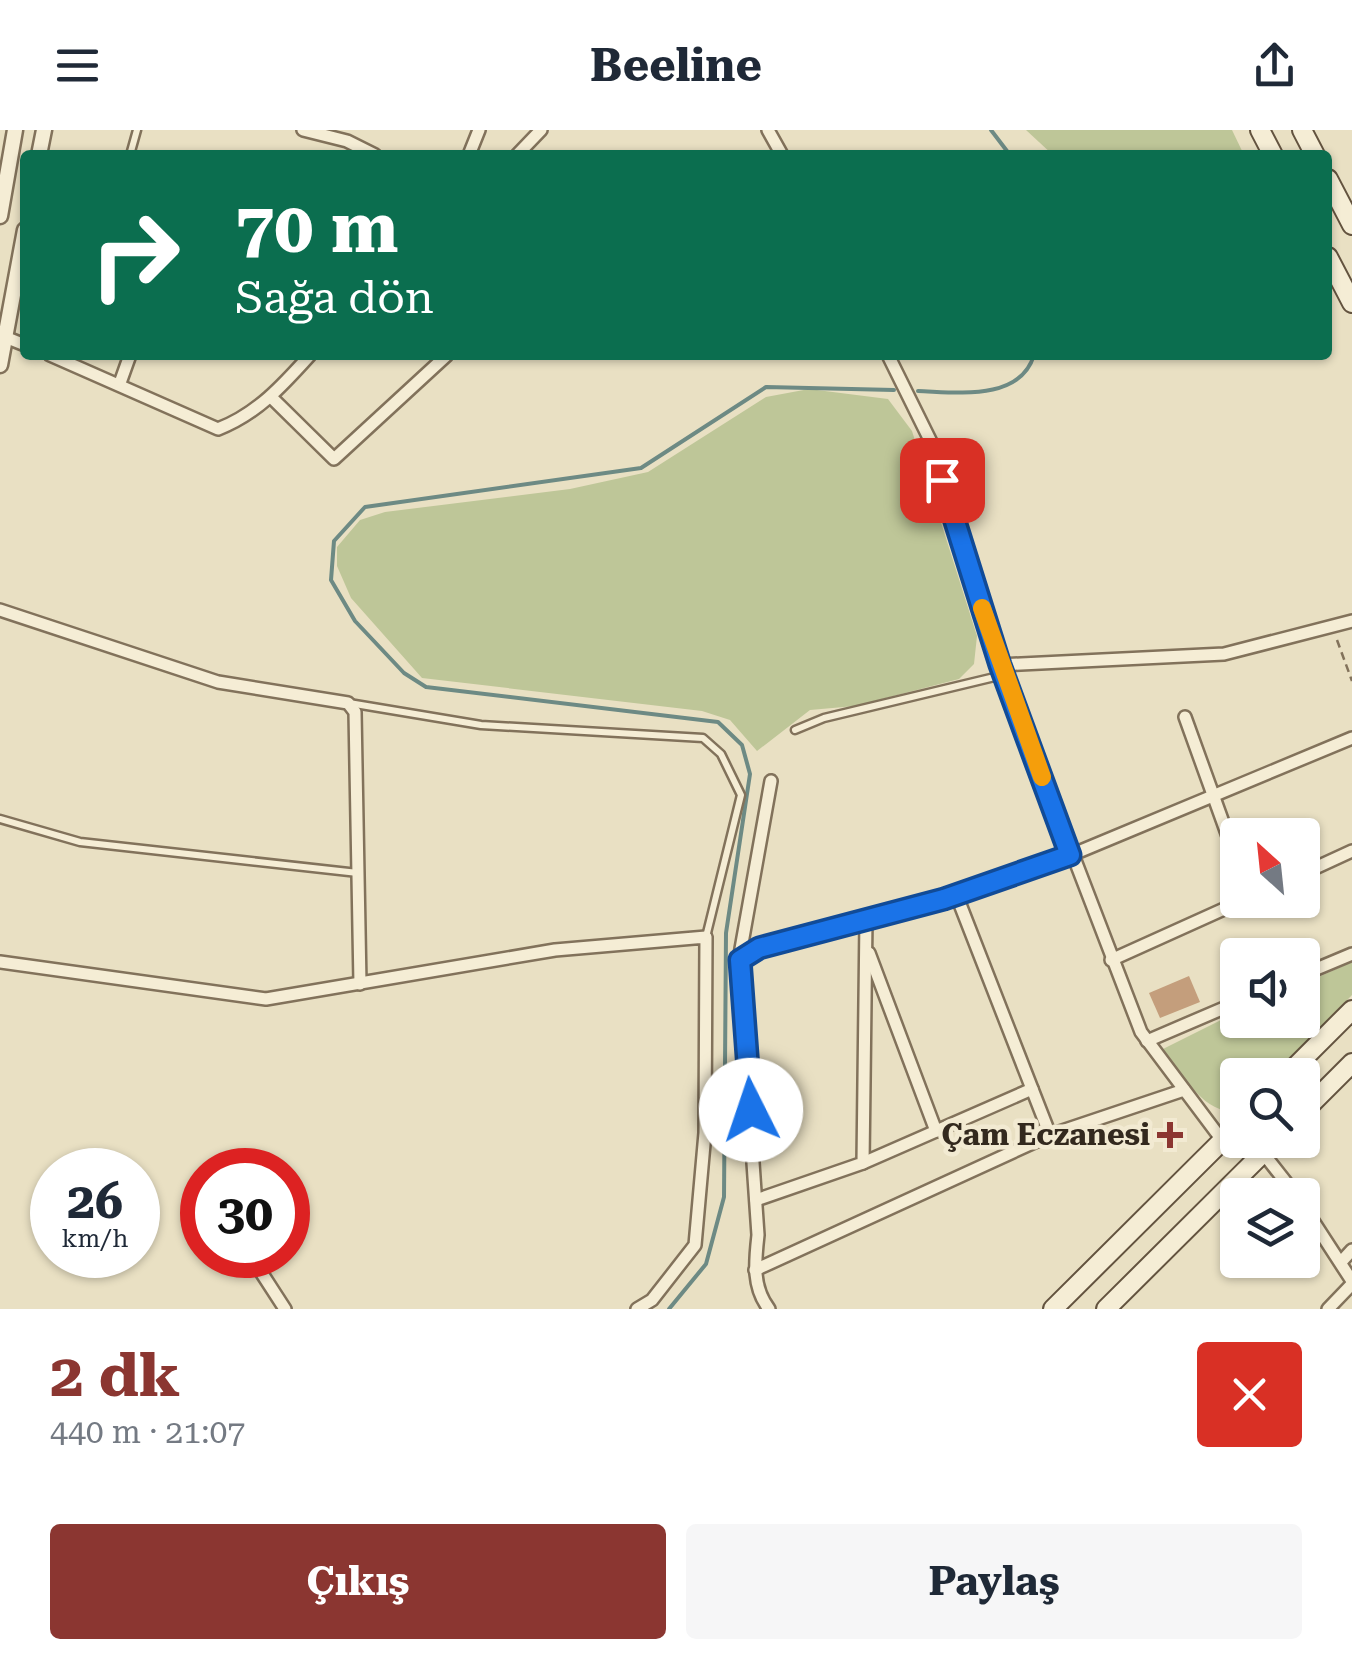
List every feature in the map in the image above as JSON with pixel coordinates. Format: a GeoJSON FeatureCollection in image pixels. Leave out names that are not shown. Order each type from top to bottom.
{"type":"FeatureCollection","features":[{"type":"Feature","properties":{"kind":"main road"},"geometry":{"type":"LineString","coordinates":[[1332,187],[1352,226]]}},
{"type":"Feature","properties":{"kind":"main road"},"geometry":{"type":"LineString","coordinates":[[1332,264],[1352,302]]}},
{"type":"Feature","properties":{"kind":"main road"},"geometry":{"type":"LineString","coordinates":[[1304,1058],[1352,1010]]}},
{"type":"Feature","properties":{"kind":"main road"},"geometry":{"type":"LineString","coordinates":[[1320,1096],[1352,1063]]}},
{"type":"Feature","properties":{"kind":"main road"},"geometry":{"type":"LineString","coordinates":[[1053,1309],[1220,1142]]}},
{"type":"Feature","properties":{"kind":"main road"},"geometry":{"type":"LineString","coordinates":[[1106,1309],[1258,1158]]}},
{"type":"Feature","properties":{"kind":"street"},"geometry":{"type":"LineString","coordinates":[[0,216],[15,130]]}},
{"type":"Feature","properties":{"kind":"street"},"geometry":{"type":"LineString","coordinates":[[303,130],[353,143]]}},
{"type":"Feature","properties":{"kind":"street"},"geometry":{"type":"LineString","coordinates":[[522,150],[541,130]]}},
{"type":"Feature","properties":{"kind":"street"},"geometry":{"type":"LineString","coordinates":[[0,365],[20,257]]}},
{"type":"Feature","properties":{"kind":"street"},"geometry":{"type":"LineString","coordinates":[[5,337],[20,343]]}},
{"type":"Feature","properties":{"kind":"street"},"geometry":{"type":"LineString","coordinates":[[62,360],[218,429],[241,420],[271,397],[305,360]]}},
{"type":"Feature","properties":{"kind":"street"},"geometry":{"type":"LineString","coordinates":[[120,383],[128,360]]}},
{"type":"Feature","properties":{"kind":"street"},"geometry":{"type":"LineString","coordinates":[[271,397],[334,458],[442,360]]}},
{"type":"Feature","properties":{"kind":"street"},"geometry":{"type":"LineString","coordinates":[[890,360],[931,442],[1002,670],[1111,960],[1147,1040],[1220,1137]]}},
{"type":"Feature","properties":{"kind":"street"},"geometry":{"type":"LineString","coordinates":[[0,610],[218,682],[348,703],[355,712],[360,984]]}},
{"type":"Feature","properties":{"kind":"street"},"geometry":{"type":"LineString","coordinates":[[1002,670],[1224,654],[1352,621]]}},
{"type":"Feature","properties":{"kind":"street"},"geometry":{"type":"LineString","coordinates":[[1184,718],[1221,818]]}},
{"type":"Feature","properties":{"kind":"street"},"geometry":{"type":"LineString","coordinates":[[740,960],[759,948],[956,894],[1070,855],[1352,738]]}},
{"type":"Feature","properties":{"kind":"street"},"geometry":{"type":"LineString","coordinates":[[769,1309],[761,1298],[754,1270],[756,1200],[740,960],[771,781]]}},
{"type":"Feature","properties":{"kind":"street"},"geometry":{"type":"LineString","coordinates":[[1320,866],[1352,851]]}},
{"type":"Feature","properties":{"kind":"street"},"geometry":{"type":"LineString","coordinates":[[956,894],[1050,1134]]}},
{"type":"Feature","properties":{"kind":"street"},"geometry":{"type":"LineString","coordinates":[[1111,960],[1220,911]]}},
{"type":"Feature","properties":{"kind":"street"},"geometry":{"type":"LineString","coordinates":[[863,1163],[866,919]]}},
{"type":"Feature","properties":{"kind":"street"},"geometry":{"type":"LineString","coordinates":[[0,962],[266,999],[555,950],[706,937],[705,1134],[695,1245],[652,1300],[637,1309]]}},
{"type":"Feature","properties":{"kind":"street"},"geometry":{"type":"LineString","coordinates":[[865,944],[936,1131]]}},
{"type":"Feature","properties":{"kind":"street"},"geometry":{"type":"LineString","coordinates":[[1320,967],[1352,954]]}},
{"type":"Feature","properties":{"kind":"street"},"geometry":{"type":"LineString","coordinates":[[1147,1040],[1220,1010]]}},
{"type":"Feature","properties":{"kind":"street"},"geometry":{"type":"LineString","coordinates":[[756,1200],[863,1163],[1032,1089]]}},
{"type":"Feature","properties":{"kind":"street"},"geometry":{"type":"LineString","coordinates":[[754,1270],[1050,1134],[1184,1090]]}},
{"type":"Feature","properties":{"kind":"street"},"geometry":{"type":"LineString","coordinates":[[1320,1231],[1352,1282],[1328,1309]]}},
{"type":"Feature","properties":{"kind":"street"},"geometry":{"type":"LineString","coordinates":[[1340,1262],[1352,1250]]}},
{"type":"Feature","properties":{"kind":"street"},"geometry":{"type":"LineString","coordinates":[[265,1278],[285,1309]]}},
{"type":"Feature","properties":{"kind":"lane"},"geometry":{"type":"LineString","coordinates":[[795,730],[824,718],[1002,670]]}},
{"type":"Feature","properties":{"kind":"lane"},"geometry":{"type":"LineString","coordinates":[[348,703],[481,726],[703,738],[721,754],[741,795],[706,937]]}},
{"type":"Feature","properties":{"kind":"lane"},"geometry":{"type":"LineString","coordinates":[[0,818],[80,842],[358,873]]}},
{"type":"Feature","properties":{"kind":"path"},"geometry":{"type":"LineString","coordinates":[[1332,628],[1352,681]]}},
{"type":"Feature","properties":{"kind":"green space"},"geometry":{"type":"Polygon","coordinates":[[[1026,130],[1232,130],[1242,150],[1048,150],[1026,130]]]}},
{"type":"Feature","properties":{"kind":"green space"},"geometry":{"type":"Polygon","coordinates":[[[809,389],[888,399],[912,431],[977,636],[974,664],[959,679],[855,706],[810,710],[757,751],[730,720],[702,711],[422,678],[351,598],[337,566],[337,547],[360,520],[385,512],[570,489],[648,472],[766,397],[809,389]]]}},
{"type":"Feature","properties":{"kind":"green space"},"geometry":{"type":"Polygon","coordinates":[[[1352,962],[1352,995],[1320,1028],[1320,976],[1352,962]]]}},
{"type":"Feature","properties":{"kind":"green space"},"geometry":{"type":"Polygon","coordinates":[[[1220,1020],[1220,1038],[1310,1038],[1291,1058],[1220,1058],[1220,1109],[1204,1100],[1163,1049],[1220,1020]]]}},
{"type":"Feature","properties":{"kind":"building"},"geometry":{"type":"Polygon","coordinates":[[[1189,976],[1200,1002],[1160,1018],[1149,993],[1189,976]]]}},
{"type":"Feature","properties":{"kind":"waterway"},"geometry":{"type":"LineString","coordinates":[[991,130],[1006,150]]}},
{"type":"Feature","properties":{"kind":"waterway"},"geometry":{"type":"LineString","coordinates":[[918,391],[967,392],[1001,387],[1015,381],[1032,360]]}},
{"type":"Feature","properties":{"kind":"waterway"},"geometry":{"type":"LineString","coordinates":[[669,1309],[706,1264],[724,1197],[726,933],[750,774],[742,745],[718,722],[426,687],[404,673],[355,621],[331,580],[334,541],[365,507],[641,468],[766,387],[894,390]]}},
{"type":"Feature","properties":{"kind":"slow traffic"},"geometry":{"type":"LineString","coordinates":[[982,608],[1042,777]]}},
{"type":"Feature","properties":{"kind":"place","name":"Çam Eczanesi"},"geometry":{"type":"Point","coordinates":[1170,1135]}},
{"type":"Feature","properties":{"kind":"route"},"geometry":{"type":"LineString","coordinates":[[751,1110],[740,960],[759,948],[944,899],[1070,855],[1000,665],[942,480]]}}]}
